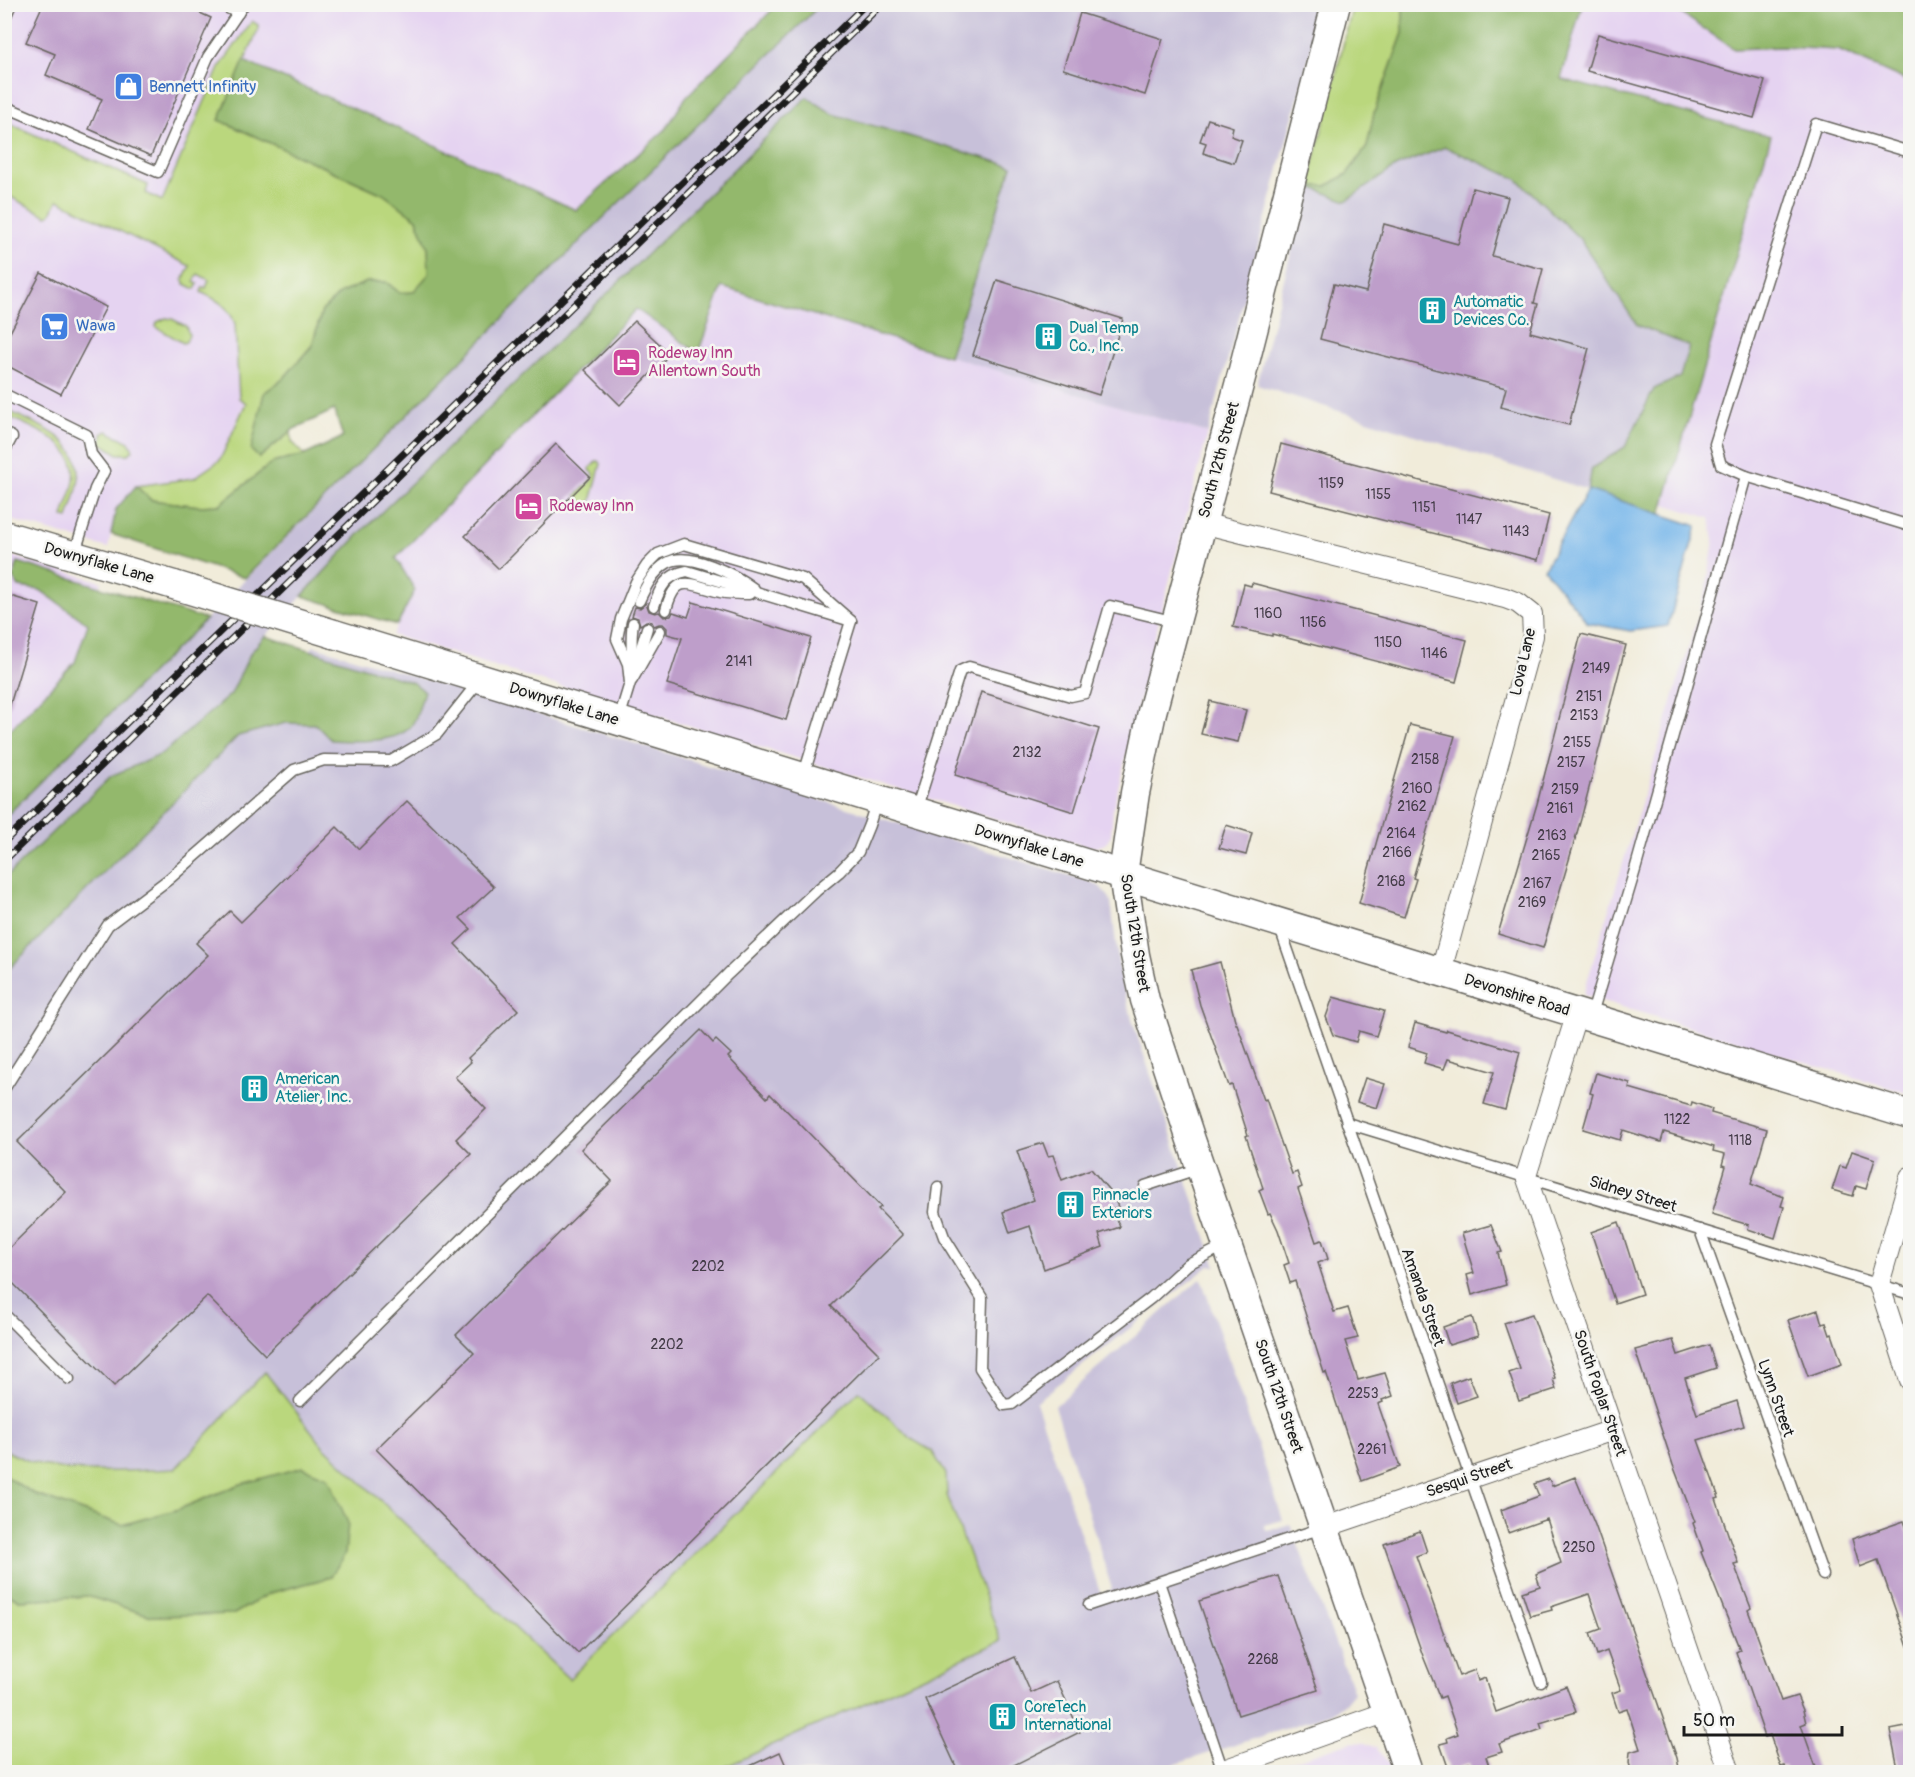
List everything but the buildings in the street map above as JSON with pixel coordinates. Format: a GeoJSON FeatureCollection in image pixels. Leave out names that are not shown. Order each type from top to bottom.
{"type":"FeatureCollection","features":[{"type":"Feature","properties":{"kind":"street","name":"South 12th Street"},"geometry":{"type":"LineString","coordinates":[[1336,4],[1152,712],[1135,793],[1123,874],[1135,955],[1145,1000],[1200,1168],[1408,1773]]}},
{"type":"Feature","properties":{"kind":"street","name":"Lova Lane"},"geometry":{"type":"LineString","coordinates":[[1202,524],[1505,598],[1518,603],[1532,614],[1533,636],[1441,971]]}},
{"type":"Feature","properties":{"kind":"street","name":"Downyflake Lane"},"geometry":{"type":"LineString","coordinates":[[4,535],[1123,874]]}},
{"type":"Feature","properties":{"kind":"street","name":"Devonshire Road"},"geometry":{"type":"LineString","coordinates":[[1123,874],[1911,1115]]}},
{"type":"Feature","properties":{"kind":"street"},"geometry":{"type":"LineString","coordinates":[[1526,1176],[1584,1015]]}},
{"type":"Feature","properties":{"kind":"street","name":"South Poplar Street"},"geometry":{"type":"LineString","coordinates":[[1526,1176],[1730,1773]]}},
{"type":"Feature","properties":{"kind":"street"},"geometry":{"type":"LineString","coordinates":[[1911,1178],[1879,1284],[1911,1380]]}},
{"type":"Feature","properties":{"kind":"street","name":"Sesqui Street"},"geometry":{"type":"LineString","coordinates":[[1325,1527],[1613,1430]]}},
{"type":"Feature","properties":{"kind":"street"},"geometry":{"type":"LineString","coordinates":[[1221,1772],[1387,1712]]}},
{"type":"Feature","properties":{"kind":"lane"},"geometry":{"type":"LineString","coordinates":[[4,20],[12,4]]}},
{"type":"Feature","properties":{"kind":"lane"},"geometry":{"type":"LineString","coordinates":[[4,106],[158,172],[208,57],[241,9],[219,4]]}},
{"type":"Feature","properties":{"kind":"lane"},"geometry":{"type":"LineString","coordinates":[[1911,152],[1816,124],[1715,444],[1721,465],[1746,476],[1911,526]]}},
{"type":"Feature","properties":{"kind":"lane"},"geometry":{"type":"LineString","coordinates":[[4,394],[87,435],[91,454],[104,471],[95,489],[74,555]]}},
{"type":"Feature","properties":{"kind":"lane"},"geometry":{"type":"LineString","coordinates":[[4,433],[12,437],[4,452]]}},
{"type":"Feature","properties":{"kind":"lane"},"geometry":{"type":"LineString","coordinates":[[1584,1015],[1635,870],[1746,476]]}},
{"type":"Feature","properties":{"kind":"lane"},"geometry":{"type":"LineString","coordinates":[[630,683],[628,664],[617,639],[628,600],[641,574],[658,554],[684,544],[803,579],[851,621]]}},
{"type":"Feature","properties":{"kind":"lane"},"geometry":{"type":"LineString","coordinates":[[639,601],[659,569],[668,562],[681,560],[728,572],[761,594]]}},
{"type":"Feature","properties":{"kind":"lane"},"geometry":{"type":"LineString","coordinates":[[654,606],[664,581],[675,573],[687,571],[851,621]]}},
{"type":"Feature","properties":{"kind":"lane"},"geometry":{"type":"LineString","coordinates":[[666,610],[673,590],[680,584],[691,583],[734,594],[761,594]]}},
{"type":"Feature","properties":{"kind":"lane"},"geometry":{"type":"LineString","coordinates":[[915,811],[960,671],[969,667],[1071,696],[1084,693],[1110,606],[1176,622]]}},
{"type":"Feature","properties":{"kind":"lane"},"geometry":{"type":"LineString","coordinates":[[803,777],[851,621]]}},
{"type":"Feature","properties":{"kind":"lane"},"geometry":{"type":"LineString","coordinates":[[630,683],[633,623]]}},
{"type":"Feature","properties":{"kind":"lane"},"geometry":{"type":"LineString","coordinates":[[618,720],[647,628]]}},
{"type":"Feature","properties":{"kind":"lane"},"geometry":{"type":"LineString","coordinates":[[630,683],[660,632]]}},
{"type":"Feature","properties":{"kind":"lane"},"geometry":{"type":"LineString","coordinates":[[4,1089],[108,925],[169,879],[294,770],[324,760],[391,761],[437,734],[481,678]]}},
{"type":"Feature","properties":{"kind":"lane"},"geometry":{"type":"LineString","coordinates":[[300,1401],[728,974],[839,872],[858,852],[877,800]]}},
{"type":"Feature","properties":{"kind":"lane","name":"Amanda Street"},"geometry":{"type":"LineString","coordinates":[[1278,922],[1541,1682]]}},
{"type":"Feature","properties":{"kind":"lane","name":"Sidney Street"},"geometry":{"type":"LineString","coordinates":[[1347,1123],[1911,1294]]}},
{"type":"Feature","properties":{"kind":"lane"},"geometry":{"type":"LineString","coordinates":[[1145,1186],[1200,1168]]}},
{"type":"Feature","properties":{"kind":"lane"},"geometry":{"type":"LineString","coordinates":[[938,1187],[935,1212],[944,1237],[982,1298],[981,1368],[1004,1405],[1012,1404],[1151,1298],[1188,1264],[1227,1245]]}},
{"type":"Feature","properties":{"kind":"lane","name":"Lynn Street"},"geometry":{"type":"LineString","coordinates":[[1700,1230],[1823,1575]]}},
{"type":"Feature","properties":{"kind":"lane"},"geometry":{"type":"LineString","coordinates":[[4,1314],[69,1379]]}},
{"type":"Feature","properties":{"kind":"lane"},"geometry":{"type":"LineString","coordinates":[[1089,1605],[1325,1527]]}},
{"type":"Feature","properties":{"kind":"lane"},"geometry":{"type":"LineString","coordinates":[[1159,1582],[1221,1772]]}},
{"type":"Feature","properties":{"kind":"shaded area"},"geometry":{"type":"Polygon","coordinates":[[[1669,4],[1734,49],[1782,47],[1838,50],[1910,82],[1910,1094],[1583,995],[1706,590],[1714,540],[1710,518],[1664,504],[1771,137],[1561,79],[1582,5],[1669,4]]]}},
{"type":"Feature","properties":{"kind":"shaded area"},"geometry":{"type":"Polygon","coordinates":[[[4,5],[777,5],[686,97],[666,129],[576,210],[236,57],[307,285],[245,402],[220,460],[194,478],[136,486],[116,509],[108,548],[5,518],[4,5]]]}},
{"type":"Feature","properties":{"kind":"shaded area"},"geometry":{"type":"Polygon","coordinates":[[[820,5],[1323,5],[1208,433],[949,356],[1012,167],[833,114],[807,97],[360,533],[251,652],[231,694],[162,754],[111,776],[5,878],[5,817],[187,638],[590,231],[820,5]]]}},
{"type":"Feature","properties":{"kind":"shaded area"},"geometry":{"type":"Polygon","coordinates":[[[1445,147],[1517,179],[1580,239],[1637,325],[1689,346],[1680,377],[1654,389],[1625,447],[1592,468],[1588,490],[1257,385],[1308,186],[1346,201],[1397,166],[1445,147]]]}},
{"type":"Feature","properties":{"kind":"shaded area"},"geometry":{"type":"Polygon","coordinates":[[[722,287],[1208,433],[1113,809],[1111,835],[1105,844],[1088,847],[392,635],[415,590],[395,558],[636,309],[722,287]]]}},
{"type":"Feature","properties":{"kind":"shaded area"},"geometry":{"type":"Polygon","coordinates":[[[5,554],[102,582],[75,662],[5,735],[5,554]]]}},
{"type":"Feature","properties":{"kind":"shaded area"},"geometry":{"type":"Polygon","coordinates":[[[314,646],[1094,883],[1100,887],[1111,903],[1118,960],[1136,1032],[1216,1266],[1209,1266],[1036,1402],[1101,1595],[1112,1589],[1055,1406],[1201,1278],[1283,1520],[1264,1525],[1267,1531],[1290,1524],[1354,1692],[1344,1704],[1329,1714],[1152,1772],[714,1772],[1001,1641],[947,1495],[946,1474],[932,1451],[913,1440],[859,1392],[568,1679],[323,1446],[265,1372],[175,1469],[82,1472],[21,1459],[5,1450],[5,947],[314,646]]]}},
{"type":"Feature","properties":{"kind":"shaded area"},"geometry":{"type":"Polygon","coordinates":[[[1351,1742],[1365,1743],[1376,1748],[1388,1762],[1391,1772],[1260,1772],[1351,1742]]]}},
{"type":"Feature","properties":{"kind":"green space"},"geometry":{"type":"Polygon","coordinates":[[[777,5],[820,5],[590,231],[245,578],[111,534],[116,509],[136,486],[151,500],[199,506],[219,505],[272,463],[305,455],[343,437],[334,410],[294,429],[259,458],[251,450],[264,393],[283,379],[312,346],[322,311],[341,293],[367,282],[386,282],[400,293],[413,292],[429,274],[428,248],[417,219],[383,194],[219,120],[244,61],[380,120],[576,210],[666,129],[686,97],[777,5]]]}},
{"type":"Feature","properties":{"kind":"green space"},"geometry":{"type":"Polygon","coordinates":[[[1353,5],[1403,5],[1403,33],[1374,113],[1367,147],[1347,174],[1327,186],[1308,186],[1353,5]]]}},
{"type":"Feature","properties":{"kind":"green space"},"geometry":{"type":"Polygon","coordinates":[[[1403,5],[1582,5],[1561,79],[1771,136],[1661,514],[1588,490],[1592,468],[1625,447],[1654,389],[1680,377],[1689,346],[1637,325],[1580,239],[1517,179],[1445,147],[1397,166],[1346,201],[1308,186],[1327,186],[1347,174],[1367,147],[1374,113],[1403,33],[1403,5]]]}},
{"type":"Feature","properties":{"kind":"green space"},"geometry":{"type":"Polygon","coordinates":[[[1669,5],[1910,5],[1910,82],[1838,50],[1782,47],[1734,49],[1669,5]]]}},
{"type":"Feature","properties":{"kind":"green space"},"geometry":{"type":"Polygon","coordinates":[[[252,21],[258,25],[258,30],[219,120],[383,194],[417,219],[428,248],[430,274],[413,292],[400,293],[386,282],[367,282],[341,293],[322,311],[312,345],[283,379],[264,393],[259,458],[291,432],[292,442],[305,455],[272,463],[219,505],[199,506],[151,500],[136,486],[194,478],[220,460],[246,403],[239,398],[235,324],[226,308],[201,292],[203,287],[206,288],[209,280],[198,274],[194,282],[198,284],[195,289],[185,284],[183,280],[190,266],[58,200],[50,215],[47,216],[5,194],[4,121],[148,185],[146,193],[162,201],[219,68],[252,21]]]}},
{"type":"Feature","properties":{"kind":"green space"},"geometry":{"type":"Polygon","coordinates":[[[807,97],[833,114],[1012,166],[949,356],[722,287],[698,353],[636,309],[396,558],[415,590],[397,625],[302,596],[360,533],[807,97]]]}},
{"type":"Feature","properties":{"kind":"green space"},"geometry":{"type":"Polygon","coordinates":[[[166,318],[186,326],[189,335],[186,342],[183,343],[156,327],[157,322],[166,318]]]}},
{"type":"Feature","properties":{"kind":"green space"},"geometry":{"type":"Polygon","coordinates":[[[4,409],[53,433],[72,451],[79,477],[68,518],[63,517],[74,481],[74,468],[69,456],[52,438],[5,415],[4,409]]]}},
{"type":"Feature","properties":{"kind":"green space"},"geometry":{"type":"Polygon","coordinates":[[[107,431],[129,442],[133,450],[129,454],[118,454],[101,443],[102,434],[107,431]]]}},
{"type":"Feature","properties":{"kind":"green space"},"geometry":{"type":"Polygon","coordinates":[[[597,461],[601,464],[590,505],[586,505],[576,496],[593,478],[594,474],[589,469],[597,461]]]}},
{"type":"Feature","properties":{"kind":"green space"},"geometry":{"type":"Polygon","coordinates":[[[18,562],[206,619],[5,817],[5,735],[75,662],[88,624],[40,590],[19,587],[13,578],[18,562]]]}},
{"type":"Feature","properties":{"kind":"green space"},"geometry":{"type":"Polygon","coordinates":[[[265,636],[414,683],[424,691],[413,723],[396,736],[374,740],[331,740],[315,724],[286,723],[238,736],[5,973],[5,878],[111,776],[162,754],[231,694],[251,652],[265,636]]]}},
{"type":"Feature","properties":{"kind":"green space"},"geometry":{"type":"Polygon","coordinates":[[[265,1372],[323,1446],[569,1679],[859,1391],[913,1440],[932,1451],[946,1474],[947,1495],[1001,1641],[714,1772],[5,1772],[4,1591],[19,1600],[87,1596],[152,1616],[234,1614],[270,1593],[331,1577],[241,1484],[179,1509],[122,1525],[36,1495],[5,1476],[5,1450],[25,1459],[66,1469],[110,1472],[175,1469],[265,1372]]]}},
{"type":"Feature","properties":{"kind":"green space"},"geometry":{"type":"Polygon","coordinates":[[[303,1467],[328,1477],[348,1523],[345,1554],[331,1577],[270,1593],[234,1614],[152,1616],[87,1596],[19,1600],[5,1591],[5,1476],[36,1495],[122,1525],[179,1509],[241,1484],[303,1467]]]}},
{"type":"Feature","properties":{"kind":"water"},"geometry":{"type":"Polygon","coordinates":[[[1588,490],[1697,526],[1668,626],[1630,631],[1588,623],[1544,569],[1588,490]]]}},
{"type":"Feature","properties":{"kind":"railway"},"geometry":{"type":"LineString","coordinates":[[4,842],[866,4]]}},
{"type":"Feature","properties":{"kind":"railway"},"geometry":{"type":"LineString","coordinates":[[4,861],[882,4]]}},
{"type":"Feature","properties":{"kind":"place","name":"Bennett Infinity"},"geometry":{"type":"Point","coordinates":[128,87]}},
{"type":"Feature","properties":{"kind":"place","name":"Automatic Devices Co."},"geometry":{"type":"Point","coordinates":[1432,311]}},
{"type":"Feature","properties":{"kind":"place","name":"Wawa"},"geometry":{"type":"Point","coordinates":[55,326]}},
{"type":"Feature","properties":{"kind":"place","name":"Dual Temp Co., Inc."},"geometry":{"type":"Point","coordinates":[1048,337]}},
{"type":"Feature","properties":{"kind":"place","name":"Rodeway Inn Allentown South"},"geometry":{"type":"Point","coordinates":[627,362]}},
{"type":"Feature","properties":{"kind":"place","name":"Rodeway Inn"},"geometry":{"type":"Point","coordinates":[528,506]}},
{"type":"Feature","properties":{"kind":"place","name":"American Atelier, Inc."},"geometry":{"type":"Point","coordinates":[254,1088]}},
{"type":"Feature","properties":{"kind":"place","name":"Pinnacle Exteriors"},"geometry":{"type":"Point","coordinates":[1071,1204]}},
{"type":"Feature","properties":{"kind":"place","name":"CoreTech International"},"geometry":{"type":"Point","coordinates":[1003,1716]}}]}
